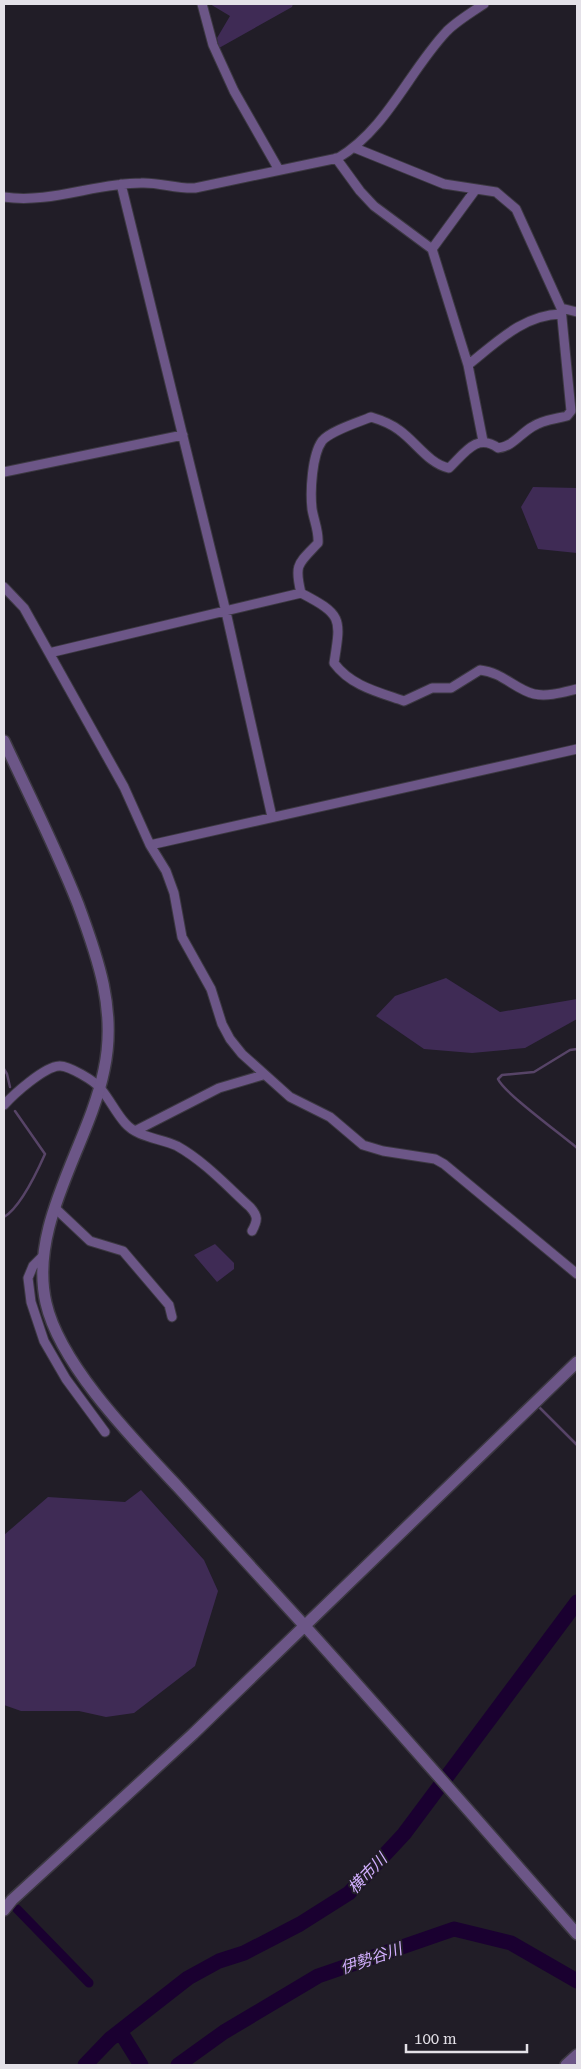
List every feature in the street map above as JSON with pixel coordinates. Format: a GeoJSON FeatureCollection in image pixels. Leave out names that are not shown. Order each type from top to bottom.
{"type":"FeatureCollection","features":[{"type":"Feature","properties":{"kind":"street"},"geometry":{"type":"LineString","coordinates":[[202,4],[213,45],[234,91],[279,170]]}},
{"type":"Feature","properties":{"kind":"street"},"geometry":{"type":"LineString","coordinates":[[4,197],[32,199],[121,184],[141,183],[180,189],[195,188],[336,158],[355,148],[377,125],[448,30],[484,4]]}},
{"type":"Feature","properties":{"kind":"street"},"geometry":{"type":"LineString","coordinates":[[301,593],[296,574],[299,564],[318,543],[318,534],[312,509],[311,485],[316,455],[325,438],[371,417],[382,420],[399,430],[440,466],[449,468],[472,446],[483,441],[493,443],[498,448],[502,448],[534,426],[570,415],[571,406],[561,311],[516,209],[496,192],[444,184],[355,148]]}},
{"type":"Feature","properties":{"kind":"street"},"geometry":{"type":"LineString","coordinates":[[336,158],[360,191],[374,206],[432,249],[468,365],[483,441]]}},
{"type":"Feature","properties":{"kind":"street"},"geometry":{"type":"LineString","coordinates":[[121,184],[226,612],[272,817]]}},
{"type":"Feature","properties":{"kind":"street"},"geometry":{"type":"LineString","coordinates":[[432,249],[476,189]]}},
{"type":"Feature","properties":{"kind":"street"},"geometry":{"type":"LineString","coordinates":[[468,365],[515,327],[547,314],[561,311],[577,312]]}},
{"type":"Feature","properties":{"kind":"street"},"geometry":{"type":"LineString","coordinates":[[4,472],[183,435]]}},
{"type":"Feature","properties":{"kind":"street"},"geometry":{"type":"LineString","coordinates":[[4,587],[24,608],[87,724],[124,787],[150,845],[171,884],[182,937],[211,989],[222,1024],[230,1039],[242,1054],[290,1097],[330,1117],[363,1145],[382,1151],[435,1159],[444,1164],[577,1274]]}},
{"type":"Feature","properties":{"kind":"street"},"geometry":{"type":"LineString","coordinates":[[49,653],[301,593],[326,606],[333,614],[339,628],[334,663],[342,675],[362,686],[404,701],[432,688],[451,688],[480,670],[507,679],[532,694],[562,693],[577,689]]}},
{"type":"Feature","properties":{"kind":"street"},"geometry":{"type":"LineString","coordinates":[[4,741],[65,870],[99,963],[104,981],[108,1015],[108,1046],[100,1087],[55,1208],[43,1256],[43,1290],[54,1330],[81,1372],[131,1436],[304,1626],[577,1934]]}},
{"type":"Feature","properties":{"kind":"street"},"geometry":{"type":"LineString","coordinates":[[150,845],[577,749]]}},
{"type":"Feature","properties":{"kind":"street"},"geometry":{"type":"LineString","coordinates":[[4,1105],[21,1088],[52,1067],[59,1065],[70,1067],[100,1087],[125,1124],[135,1131],[176,1146],[208,1169],[257,1214],[257,1222],[252,1231]]}},
{"type":"Feature","properties":{"kind":"street"},"geometry":{"type":"LineString","coordinates":[[135,1131],[219,1088],[264,1075]]}},
{"type":"Feature","properties":{"kind":"street"},"geometry":{"type":"LineString","coordinates":[[55,1208],[90,1242],[123,1251],[169,1305],[172,1317]]}},
{"type":"Feature","properties":{"kind":"street"},"geometry":{"type":"LineString","coordinates":[[43,1256],[33,1266],[28,1278],[31,1302],[44,1341],[66,1379],[105,1432]]}},
{"type":"Feature","properties":{"kind":"street"},"geometry":{"type":"LineString","coordinates":[[4,1908],[193,1734],[577,1362]]}},
{"type":"Feature","properties":{"kind":"street"},"geometry":{"type":"LineString","coordinates":[[566,2065],[577,2056]]}},
{"type":"Feature","properties":{"kind":"shaded area"},"geometry":{"type":"Polygon","coordinates":[[[210,4],[293,4],[292,7],[219,48],[217,38],[230,16],[210,4]]]}},
{"type":"Feature","properties":{"kind":"shaded area"},"geometry":{"type":"Polygon","coordinates":[[[533,487],[577,488],[577,553],[538,549],[521,507],[533,487]]]}},
{"type":"Feature","properties":{"kind":"shaded area"},"geometry":{"type":"Polygon","coordinates":[[[446,978],[500,1012],[577,999],[577,1019],[525,1048],[472,1053],[424,1049],[376,1016],[395,996],[446,978]]]}},
{"type":"Feature","properties":{"kind":"shaded area"},"geometry":{"type":"Polygon","coordinates":[[[215,1244],[234,1263],[234,1269],[217,1282],[194,1255],[215,1244]]]}},
{"type":"Feature","properties":{"kind":"shaded area"},"geometry":{"type":"Polygon","coordinates":[[[141,1490],[204,1560],[218,1591],[195,1666],[134,1713],[106,1717],[79,1711],[21,1711],[4,1705],[4,1535],[48,1497],[125,1502],[141,1490]]]}},
{"type":"Feature","properties":{"kind":"waterway"},"geometry":{"type":"LineString","coordinates":[[577,1049],[570,1050],[534,1072],[502,1075],[498,1079],[522,1104],[577,1148]]}},
{"type":"Feature","properties":{"kind":"waterway"},"geometry":{"type":"LineString","coordinates":[[4,1069],[10,1087]]}},
{"type":"Feature","properties":{"kind":"waterway"},"geometry":{"type":"LineString","coordinates":[[4,1217],[22,1197],[45,1154],[15,1111]]}},
{"type":"Feature","properties":{"kind":"waterway"},"geometry":{"type":"LineString","coordinates":[[540,1408],[577,1445]]}},
{"type":"Feature","properties":{"kind":"waterway","name":"横市川"},"geometry":{"type":"LineString","coordinates":[[85,2065],[110,2039],[188,1978],[219,1961],[244,1953],[300,1924],[349,1893],[404,1834],[577,1602]]}},
{"type":"Feature","properties":{"kind":"waterway"},"geometry":{"type":"LineString","coordinates":[[17,1909],[89,1983]]}},
{"type":"Feature","properties":{"kind":"waterway","name":"伊勢谷川"},"geometry":{"type":"LineString","coordinates":[[178,2065],[224,2032],[318,1976],[454,1929],[511,1943],[577,1981]]}},
{"type":"Feature","properties":{"kind":"waterway","name":"伊勢谷川"},"geometry":{"type":"LineString","coordinates":[[120,2031],[141,2065]]}}]}
